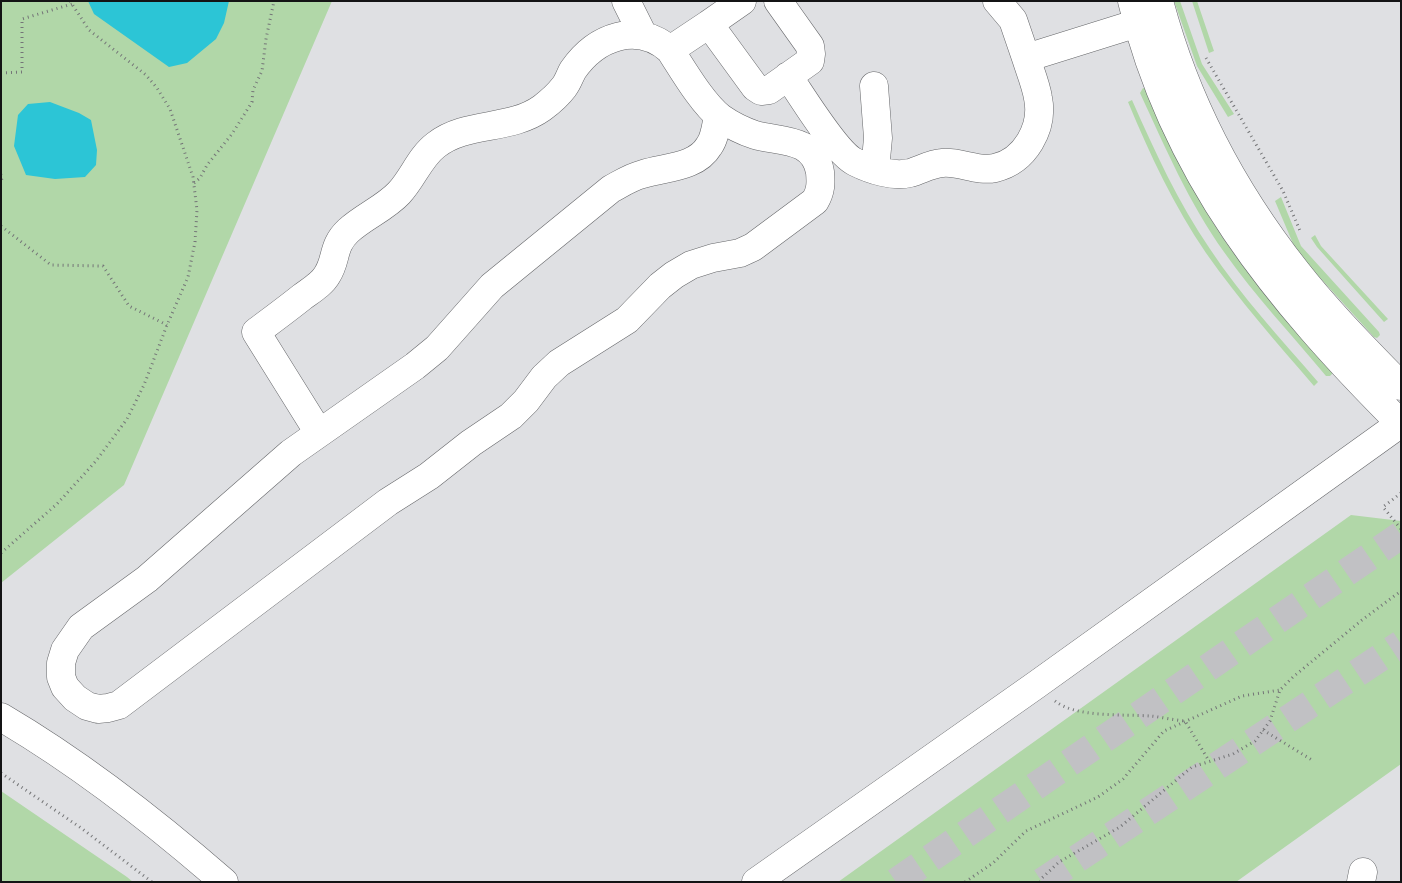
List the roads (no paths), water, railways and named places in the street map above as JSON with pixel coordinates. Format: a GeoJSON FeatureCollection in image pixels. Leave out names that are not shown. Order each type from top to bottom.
{"type":"FeatureCollection","features":[{"type":"Feature","properties":{"kind":"street"},"geometry":{"type":"LineString","coordinates":[[626,1],[643,35]]}},
{"type":"Feature","properties":{"kind":"street"},"geometry":{"type":"LineString","coordinates":[[670,50],[742,1]]}},
{"type":"Feature","properties":{"kind":"street"},"geometry":{"type":"LineString","coordinates":[[709,24],[755,87],[761,91],[768,90],[810,61],[812,54],[810,46],[778,1]]}},
{"type":"Feature","properties":{"kind":"street"},"geometry":{"type":"LineString","coordinates":[[788,76],[841,151],[854,162],[875,170],[896,174],[909,173],[944,162],[980,168],[994,168],[1007,164],[1019,156],[1029,144],[1036,131],[1039,99],[1013,20],[996,1]]}},
{"type":"Feature","properties":{"kind":"street"},"geometry":{"type":"LineString","coordinates":[[1026,58],[1134,12],[1161,8],[1192,101],[1216,149],[1247,202],[1296,272],[1401,386]]}},
{"type":"Feature","properties":{"kind":"street"},"geometry":{"type":"LineString","coordinates":[[756,882],[1401,424],[1276,288],[1217,205],[1170,117],[1152,70],[1134,12]]}},
{"type":"Feature","properties":{"kind":"street"},"geometry":{"type":"LineString","coordinates":[[319,433],[256,332],[327,276],[338,243],[348,231],[398,194],[434,146],[447,137],[464,130],[508,123],[540,109],[564,87],[573,71],[594,49],[616,37],[643,35],[660,41],[670,50],[694,86],[718,116],[728,123],[755,135],[794,142],[808,151],[819,166],[821,179],[820,193],[815,201],[753,247],[740,253],[691,265],[674,275],[660,286],[627,320],[559,363],[544,377],[526,401],[510,416],[471,443],[429,476],[388,502],[119,704],[98,709],[87,706],[75,698],[65,686],[61,677],[61,662],[69,644],[81,627],[147,579],[291,453],[415,366],[437,348],[492,286],[611,189],[628,179],[690,162],[702,156],[710,145],[718,116]]}},
{"type":"Feature","properties":{"kind":"street"},"geometry":{"type":"LineString","coordinates":[[874,86],[878,138],[875,170]]}},
{"type":"Feature","properties":{"kind":"street"},"geometry":{"type":"LineString","coordinates":[[1,717],[108,786],[174,838],[224,882]]}},
{"type":"Feature","properties":{"kind":"water"},"geometry":{"type":"Polygon","coordinates":[[[88,1],[229,1],[224,23],[216,39],[187,63],[169,67],[94,14],[88,1]]]}},
{"type":"Feature","properties":{"kind":"water"},"geometry":{"type":"Polygon","coordinates":[[[50,102],[79,113],[91,120],[97,150],[96,165],[85,177],[55,179],[26,175],[14,146],[18,115],[28,104],[50,102]]]}},
{"type":"Feature","properties":{"kind":"tunnel"},"geometry":{"type":"LineString","coordinates":[[896,882],[1401,535]]}},
{"type":"Feature","properties":{"kind":"tunnel"},"geometry":{"type":"LineString","coordinates":[[1042,882],[1401,644]]}}]}
